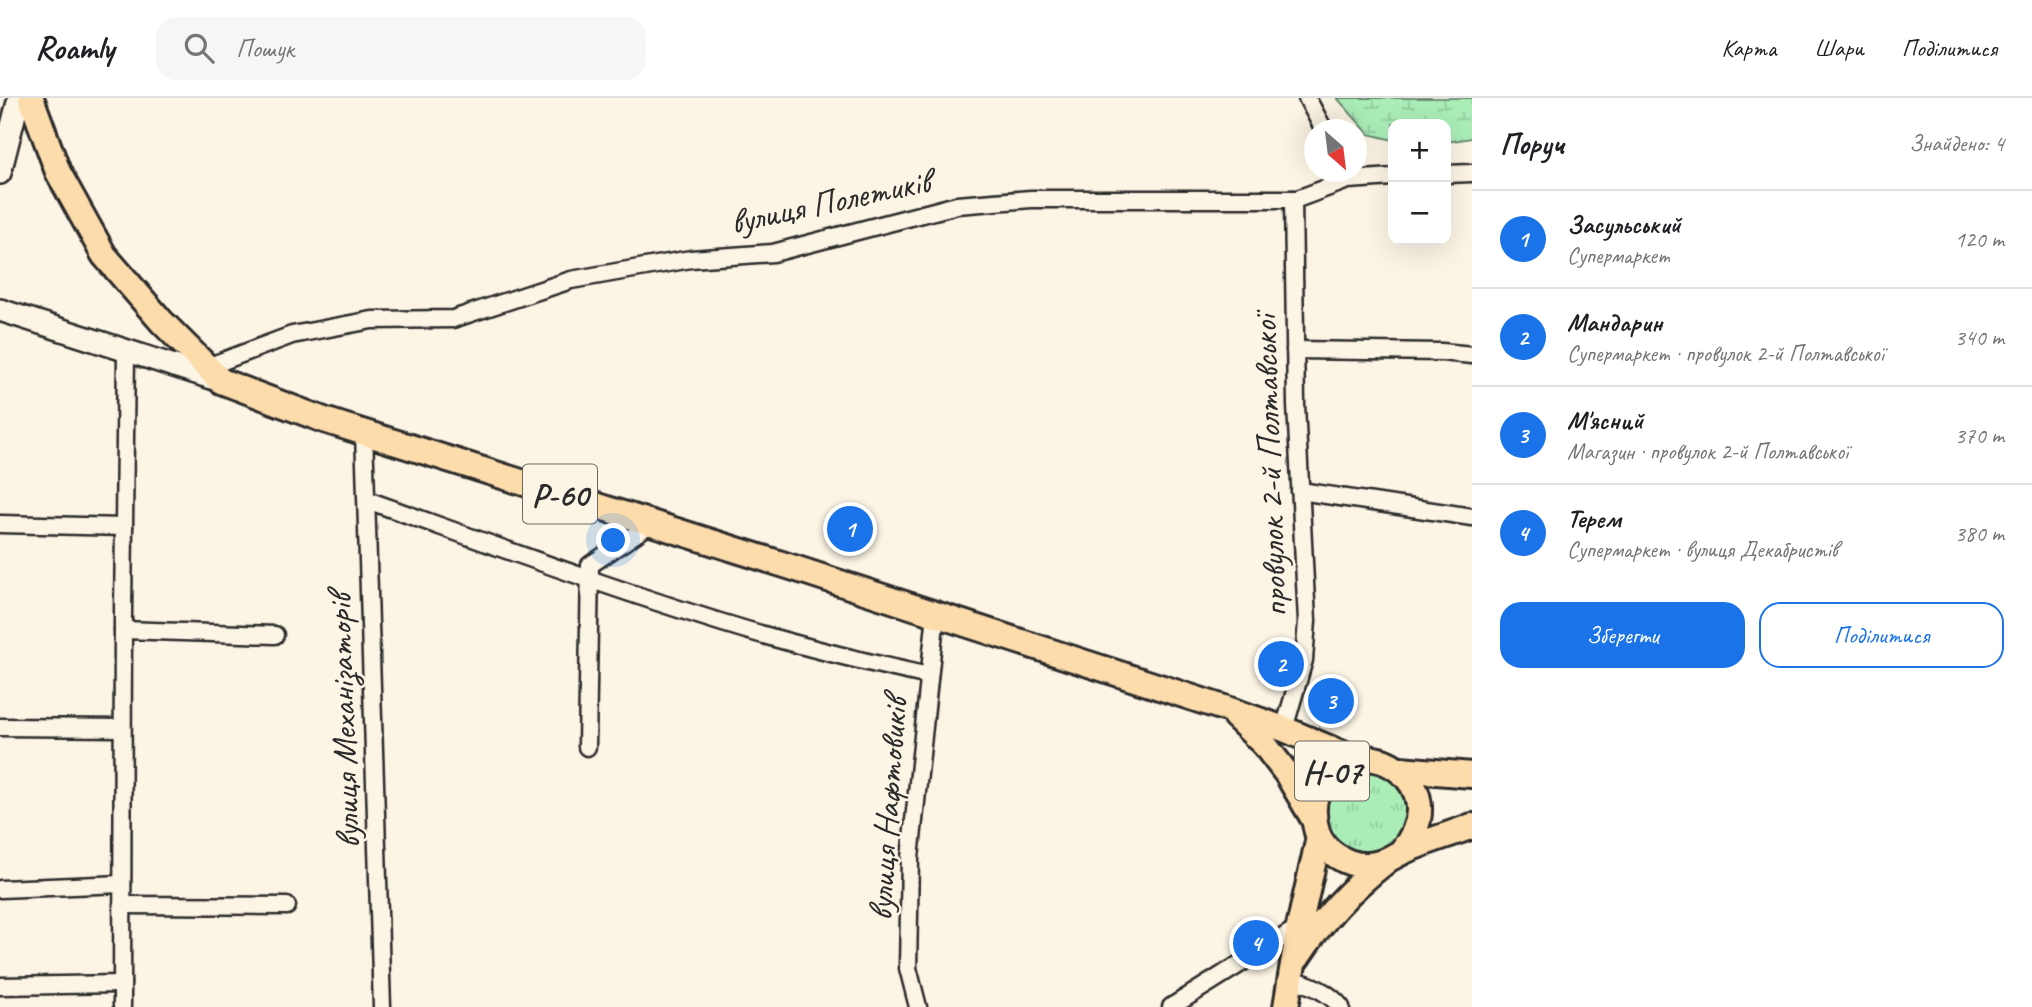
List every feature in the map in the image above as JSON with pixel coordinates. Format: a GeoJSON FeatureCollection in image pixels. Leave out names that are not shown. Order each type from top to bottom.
{"type":"FeatureCollection","features":[{"type":"Feature","properties":{"kind":"main road"},"geometry":{"type":"LineString","coordinates":[[0,173],[19,98]]}},
{"type":"Feature","properties":{"kind":"main road","name":"Р-60"},"geometry":{"type":"LineString","coordinates":[[31,98],[58,172],[104,255],[162,322],[214,374],[324,420],[1230,710],[1355,759]]}},
{"type":"Feature","properties":{"kind":"main road"},"geometry":{"type":"LineString","coordinates":[[0,310],[126,351],[214,374]]}},
{"type":"Feature","properties":{"kind":"main road","name":"Р-60"},"geometry":{"type":"LineString","coordinates":[[1230,710],[1264,744],[1287,774],[1316,828]]}},
{"type":"Feature","properties":{"kind":"main road","name":"Н-07"},"geometry":{"type":"LineString","coordinates":[[1286,1007],[1316,828],[1314,798],[1323,780],[1337,766],[1355,759],[1378,759],[1400,769],[1472,775]]}},
{"type":"Feature","properties":{"kind":"main road","name":"Н-07"},"geometry":{"type":"LineString","coordinates":[[1292,972],[1320,925],[1336,906],[1353,888],[1414,838],[1420,820],[1419,801],[1412,783],[1400,769]]}},
{"type":"Feature","properties":{"kind":"main road","name":"Н-07"},"geometry":{"type":"LineString","coordinates":[[1316,828],[1331,852],[1347,862],[1366,865],[1472,826]]}},
{"type":"Feature","properties":{"kind":"street"},"geometry":{"type":"LineString","coordinates":[[1307,98],[1318,119]]}},
{"type":"Feature","properties":{"kind":"street"},"geometry":{"type":"LineString","coordinates":[[1451,174],[1472,173]]}},
{"type":"Feature","properties":{"kind":"street","name":"вулиця Полетиків"},"geometry":{"type":"LineString","coordinates":[[1367,176],[1388,177]]}},
{"type":"Feature","properties":{"kind":"street","name":"вулиця Полетиків"},"geometry":{"type":"LineString","coordinates":[[214,374],[292,335],[372,320],[453,319],[570,280],[691,259],[773,253],[957,205],[1031,199],[1293,199],[1332,182]]}},
{"type":"Feature","properties":{"kind":"street","name":"провулок 2-й Полтавської"},"geometry":{"type":"LineString","coordinates":[[1284,729],[1304,660],[1307,621],[1295,350],[1293,199]]}},
{"type":"Feature","properties":{"kind":"street"},"geometry":{"type":"LineString","coordinates":[[1295,350],[1442,352],[1472,355]]}},
{"type":"Feature","properties":{"kind":"street"},"geometry":{"type":"LineString","coordinates":[[122,1007],[126,351]]}},
{"type":"Feature","properties":{"kind":"street","name":"вулиця Механізаторів"},"geometry":{"type":"LineString","coordinates":[[365,432],[382,1007]]}},
{"type":"Feature","properties":{"kind":"street"},"geometry":{"type":"LineString","coordinates":[[1300,491],[1472,517]]}},
{"type":"Feature","properties":{"kind":"street"},"geometry":{"type":"LineString","coordinates":[[367,500],[724,623],[856,660],[929,677]]}},
{"type":"Feature","properties":{"kind":"street"},"geometry":{"type":"LineString","coordinates":[[587,747],[590,565],[652,523]]}},
{"type":"Feature","properties":{"kind":"street"},"geometry":{"type":"LineString","coordinates":[[0,524],[124,527]]}},
{"type":"Feature","properties":{"kind":"street","name":"вулиця Нафтовиків"},"geometry":{"type":"LineString","coordinates":[[918,1007],[908,968],[910,858],[936,614]]}},
{"type":"Feature","properties":{"kind":"street"},"geometry":{"type":"LineString","coordinates":[[123,630],[275,635]]}},
{"type":"Feature","properties":{"kind":"street"},"geometry":{"type":"LineString","coordinates":[[0,727],[122,728]]}},
{"type":"Feature","properties":{"kind":"street"},"geometry":{"type":"LineString","coordinates":[[0,889],[122,884]]}},
{"type":"Feature","properties":{"kind":"street"},"geometry":{"type":"LineString","coordinates":[[122,905],[287,906]]}},
{"type":"Feature","properties":{"kind":"street"},"geometry":{"type":"LineString","coordinates":[[1171,1007],[1299,927]]}},
{"type":"Feature","properties":{"kind":"street"},"geometry":{"type":"LineString","coordinates":[[1292,972],[1336,1001],[1340,1007]]}},
{"type":"Feature","properties":{"kind":"street"},"geometry":{"type":"LineString","coordinates":[[0,986],[122,984]]}},
{"type":"Feature","properties":{"kind":"green space"},"geometry":{"type":"Polygon","coordinates":[[[1337,98],[1472,98],[1472,138],[1451,141],[1451,119],[1388,119],[1388,139],[1369,134],[1367,119],[1356,119],[1337,98]]]}},
{"type":"Feature","properties":{"kind":"green space"},"geometry":{"type":"Polygon","coordinates":[[[1361,769],[1377,770],[1404,787],[1411,818],[1396,845],[1365,855],[1343,848],[1335,840],[1329,830],[1325,807],[1333,785],[1361,769]]]}},
{"type":"Feature","properties":{"kind":"place","name":"Засульський"},"geometry":{"type":"Point","coordinates":[850,529]}},
{"type":"Feature","properties":{"kind":"place","name":"Мандарин"},"geometry":{"type":"Point","coordinates":[1281,664]}},
{"type":"Feature","properties":{"kind":"place","name":"М'ясний"},"geometry":{"type":"Point","coordinates":[1331,701]}},
{"type":"Feature","properties":{"kind":"place","name":"Терем"},"geometry":{"type":"Point","coordinates":[1256,943]}}]}
